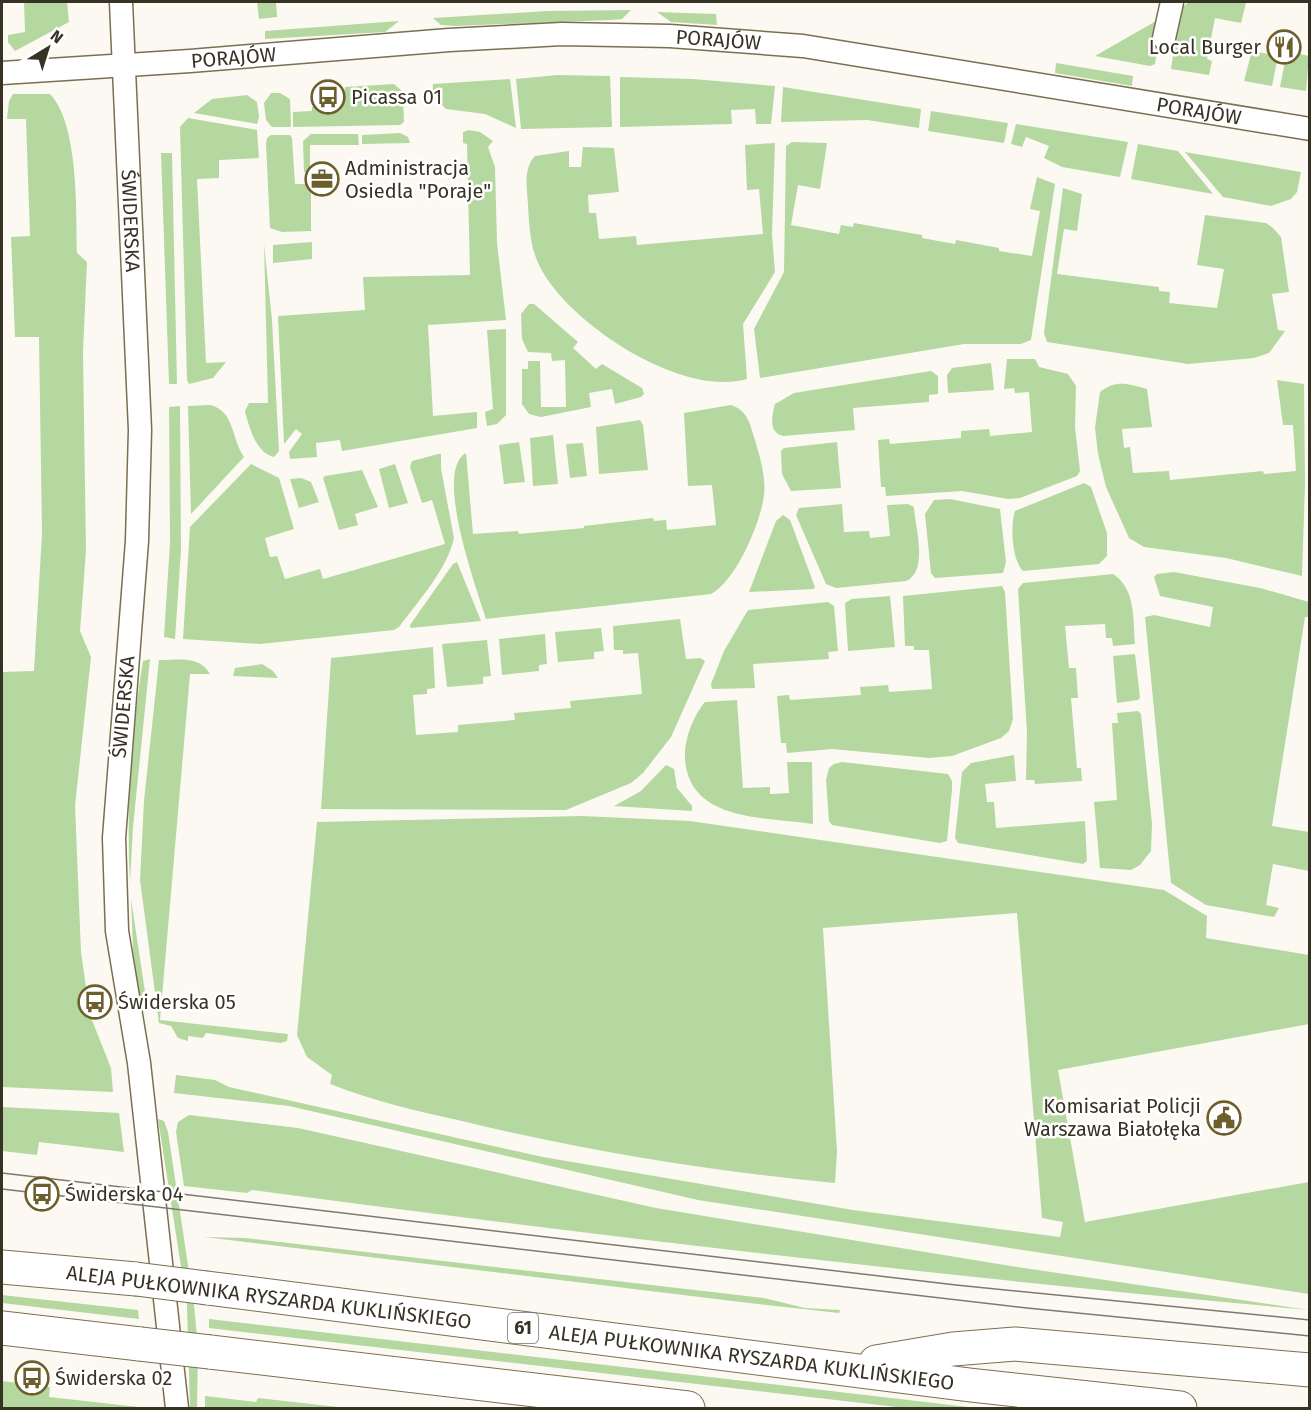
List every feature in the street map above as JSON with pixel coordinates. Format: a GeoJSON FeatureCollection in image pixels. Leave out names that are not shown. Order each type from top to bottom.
{"type":"FeatureCollection","features":[{"type":"Feature","properties":{"kind":"main road","name":"ALEJA PUŁKOWNIKA RYSZARDA KUKLIŃSKIEGO"},"geometry":{"type":"LineString","coordinates":[[2,1267],[207,1288],[839,1368],[1180,1408]]}},
{"type":"Feature","properties":{"kind":"main road"},"geometry":{"type":"LineString","coordinates":[[2,1328],[688,1408]]}},
{"type":"Feature","properties":{"kind":"main road"},"geometry":{"type":"LineString","coordinates":[[839,1368],[953,1349],[1015,1344],[1310,1370]]}},
{"type":"Feature","properties":{"kind":"street","name":"ŚWIDERSKA"},"geometry":{"type":"LineString","coordinates":[[121,2],[140,430],[137,541],[114,838],[117,931],[139,1063],[177,1408]]}},
{"type":"Feature","properties":{"kind":"street"},"geometry":{"type":"LineString","coordinates":[[1164,38],[1172,2]]}},
{"type":"Feature","properties":{"kind":"street","name":"PORAJÓW"},"geometry":{"type":"LineString","coordinates":[[2,73],[123,66],[449,40],[562,34],[670,36],[803,46],[1310,129]]}},
{"type":"Feature","properties":{"kind":"green space"},"geometry":{"type":"Polygon","coordinates":[[[24,2],[67,2],[69,22],[15,51],[8,42],[8,35],[25,32],[24,2]]]}},
{"type":"Feature","properties":{"kind":"green space"},"geometry":{"type":"Polygon","coordinates":[[[257,2],[276,2],[277,17],[259,19],[257,2]]]}},
{"type":"Feature","properties":{"kind":"green space"},"geometry":{"type":"Polygon","coordinates":[[[1189,2],[1246,3],[1241,23],[1215,18],[1207,59],[1212,61],[1209,75],[1171,69],[1180,9],[1189,2]]]}},
{"type":"Feature","properties":{"kind":"green space"},"geometry":{"type":"Polygon","coordinates":[[[631,10],[622,19],[610,20],[455,26],[441,25],[433,18],[547,11],[631,10]]]}},
{"type":"Feature","properties":{"kind":"green space"},"geometry":{"type":"Polygon","coordinates":[[[657,12],[716,14],[717,25],[671,22],[657,12]]]}},
{"type":"Feature","properties":{"kind":"green space"},"geometry":{"type":"Polygon","coordinates":[[[1163,17],[1155,64],[1150,66],[1095,56],[1163,17]]]}},
{"type":"Feature","properties":{"kind":"green space"},"geometry":{"type":"Polygon","coordinates":[[[399,21],[385,32],[265,39],[265,31],[399,21]]]}},
{"type":"Feature","properties":{"kind":"green space"},"geometry":{"type":"Polygon","coordinates":[[[1252,51],[1278,56],[1272,86],[1244,81],[1252,51]]]}},
{"type":"Feature","properties":{"kind":"green space"},"geometry":{"type":"Polygon","coordinates":[[[1287,51],[1309,56],[1306,91],[1280,87],[1287,51]]]}},
{"type":"Feature","properties":{"kind":"green space"},"geometry":{"type":"Polygon","coordinates":[[[1056,63],[1133,76],[1132,86],[1055,73],[1056,63]]]}},
{"type":"Feature","properties":{"kind":"green space"},"geometry":{"type":"Polygon","coordinates":[[[557,75],[610,76],[612,127],[521,129],[516,79],[557,75]]]}},
{"type":"Feature","properties":{"kind":"green space"},"geometry":{"type":"Polygon","coordinates":[[[620,77],[693,79],[775,86],[771,124],[756,124],[755,109],[731,110],[732,124],[620,127],[620,77]]]}},
{"type":"Feature","properties":{"kind":"green space"},"geometry":{"type":"Polygon","coordinates":[[[510,79],[516,128],[485,114],[446,109],[432,96],[433,84],[510,79]]]}},
{"type":"Feature","properties":{"kind":"green space"},"geometry":{"type":"Polygon","coordinates":[[[394,84],[403,92],[404,122],[400,125],[293,127],[293,112],[312,111],[312,107],[343,103],[345,87],[394,84]]]}},
{"type":"Feature","properties":{"kind":"green space"},"geometry":{"type":"Polygon","coordinates":[[[783,87],[921,109],[919,128],[867,120],[781,122],[783,87]]]}},
{"type":"Feature","properties":{"kind":"green space"},"geometry":{"type":"Polygon","coordinates":[[[271,93],[280,93],[290,99],[291,127],[272,127],[266,120],[264,103],[271,93]]]}},
{"type":"Feature","properties":{"kind":"green space"},"geometry":{"type":"Polygon","coordinates":[[[13,94],[50,94],[59,108],[66,126],[74,169],[77,253],[87,262],[83,351],[86,551],[80,631],[91,657],[75,806],[81,952],[90,1015],[111,1068],[113,1092],[2,1087],[2,672],[34,671],[42,533],[39,337],[15,337],[11,237],[30,236],[26,119],[7,119],[9,101],[13,94]]]}},
{"type":"Feature","properties":{"kind":"green space"},"geometry":{"type":"Polygon","coordinates":[[[247,95],[257,102],[259,117],[257,124],[194,113],[212,99],[247,95]]]}},
{"type":"Feature","properties":{"kind":"green space"},"geometry":{"type":"Polygon","coordinates":[[[931,111],[1008,123],[1004,143],[928,131],[931,111]]]}},
{"type":"Feature","properties":{"kind":"green space"},"geometry":{"type":"Polygon","coordinates":[[[188,118],[257,130],[259,158],[219,160],[219,178],[197,179],[206,363],[226,362],[213,378],[189,384],[187,380],[180,127],[188,118]]]}},
{"type":"Feature","properties":{"kind":"green space"},"geometry":{"type":"Polygon","coordinates":[[[1016,124],[1128,142],[1120,177],[1062,167],[1044,158],[1049,146],[1026,137],[1022,147],[1011,144],[1016,124]]]}},
{"type":"Feature","properties":{"kind":"green space"},"geometry":{"type":"Polygon","coordinates":[[[469,130],[480,132],[493,141],[488,147],[495,167],[497,243],[506,320],[428,325],[433,416],[477,412],[477,428],[342,451],[340,440],[316,443],[317,457],[290,459],[289,452],[302,434],[296,429],[284,444],[278,316],[365,310],[363,277],[470,275],[467,144],[463,143],[463,132],[469,130]]]}},
{"type":"Feature","properties":{"kind":"green space"},"geometry":{"type":"Polygon","coordinates":[[[400,133],[408,137],[410,143],[362,144],[362,135],[400,133]]]}},
{"type":"Feature","properties":{"kind":"green space"},"geometry":{"type":"Polygon","coordinates":[[[311,134],[358,134],[359,145],[310,145],[310,172],[304,172],[303,141],[311,134]]]}},
{"type":"Feature","properties":{"kind":"green space"},"geometry":{"type":"Polygon","coordinates":[[[271,135],[290,135],[292,138],[295,184],[311,184],[311,231],[282,232],[270,228],[266,144],[267,138],[271,135]]]}},
{"type":"Feature","properties":{"kind":"green space"},"geometry":{"type":"Polygon","coordinates":[[[792,142],[827,143],[820,189],[798,185],[791,225],[839,234],[841,225],[853,227],[854,223],[922,235],[922,238],[955,244],[956,240],[999,248],[999,251],[1032,256],[1040,211],[1030,209],[1037,177],[1055,184],[1031,340],[1021,344],[964,344],[760,378],[754,329],[784,272],[786,146],[792,142]]]}},
{"type":"Feature","properties":{"kind":"green space"},"geometry":{"type":"Polygon","coordinates":[[[775,143],[772,234],[775,272],[743,324],[747,379],[721,382],[691,378],[630,352],[575,311],[555,289],[540,267],[531,236],[527,185],[527,173],[535,156],[569,151],[569,167],[581,167],[583,147],[614,148],[619,192],[588,195],[589,213],[596,213],[599,239],[636,236],[637,245],[763,234],[759,189],[747,190],[745,145],[775,143]]]}},
{"type":"Feature","properties":{"kind":"green space"},"geometry":{"type":"Polygon","coordinates":[[[1138,144],[1178,151],[1213,194],[1131,179],[1138,144]]]}},
{"type":"Feature","properties":{"kind":"green space"},"geometry":{"type":"Polygon","coordinates":[[[1185,152],[1301,172],[1297,192],[1291,199],[1271,206],[1223,197],[1185,152]]]}},
{"type":"Feature","properties":{"kind":"green space"},"geometry":{"type":"Polygon","coordinates":[[[161,153],[172,153],[177,384],[169,384],[161,153]]]}},
{"type":"Feature","properties":{"kind":"green space"},"geometry":{"type":"Polygon","coordinates":[[[1063,188],[1082,194],[1077,231],[1064,229],[1057,274],[1159,287],[1159,291],[1170,292],[1169,303],[1217,308],[1224,269],[1197,265],[1205,215],[1266,223],[1281,237],[1289,292],[1272,294],[1278,330],[1285,331],[1269,353],[1254,358],[1188,364],[1047,342],[1044,333],[1063,188]]]}},
{"type":"Feature","properties":{"kind":"green space"},"geometry":{"type":"Polygon","coordinates":[[[312,242],[312,259],[273,263],[273,245],[312,242]]]}},
{"type":"Feature","properties":{"kind":"green space"},"geometry":{"type":"Polygon","coordinates":[[[264,244],[272,320],[279,451],[274,457],[268,455],[258,445],[251,432],[245,411],[249,403],[268,403],[264,244]]]}},
{"type":"Feature","properties":{"kind":"green space"},"geometry":{"type":"Polygon","coordinates":[[[529,304],[534,304],[578,342],[573,348],[596,369],[602,364],[642,388],[644,394],[641,397],[615,404],[612,389],[589,393],[591,407],[541,417],[529,414],[522,404],[522,369],[528,369],[528,361],[540,361],[541,407],[566,407],[565,360],[552,361],[551,353],[528,352],[522,339],[521,314],[529,304]]]}},
{"type":"Feature","properties":{"kind":"green space"},"geometry":{"type":"Polygon","coordinates":[[[506,329],[506,415],[497,424],[487,426],[485,412],[493,409],[487,330],[506,329]]]}},
{"type":"Feature","properties":{"kind":"green space"},"geometry":{"type":"Polygon","coordinates":[[[1007,359],[1035,359],[1039,367],[1068,374],[1076,386],[1075,427],[1080,471],[1077,476],[1020,498],[1008,499],[962,491],[886,496],[885,487],[881,487],[878,440],[889,439],[890,444],[961,438],[961,431],[989,429],[990,436],[1032,432],[1029,392],[1015,393],[1014,388],[1004,389],[1007,359]]]}},
{"type":"Feature","properties":{"kind":"green space"},"geometry":{"type":"Polygon","coordinates":[[[991,363],[994,390],[948,393],[947,375],[952,368],[991,363]]]}},
{"type":"Feature","properties":{"kind":"green space"},"geometry":{"type":"Polygon","coordinates":[[[931,371],[938,376],[938,394],[929,395],[929,402],[853,408],[855,430],[783,436],[778,434],[773,427],[775,404],[794,393],[931,371]]]}},
{"type":"Feature","properties":{"kind":"green space"},"geometry":{"type":"Polygon","coordinates":[[[1277,380],[1304,384],[1305,484],[1302,576],[1226,558],[1144,547],[1129,538],[1106,487],[1098,454],[1095,428],[1100,392],[1117,384],[1128,384],[1147,389],[1152,427],[1122,429],[1124,448],[1130,447],[1133,473],[1169,471],[1170,480],[1263,471],[1264,474],[1296,471],[1293,425],[1283,425],[1277,380]]]}},
{"type":"Feature","properties":{"kind":"green space"},"geometry":{"type":"Polygon","coordinates":[[[210,405],[218,408],[228,419],[244,457],[191,514],[188,406],[210,405]]]}},
{"type":"Feature","properties":{"kind":"green space"},"geometry":{"type":"Polygon","coordinates":[[[731,405],[745,414],[750,423],[762,467],[764,495],[758,520],[746,550],[720,587],[711,594],[486,619],[467,558],[455,506],[454,482],[457,464],[466,453],[473,534],[518,531],[519,534],[653,518],[654,521],[666,520],[667,530],[716,525],[712,485],[688,486],[684,413],[731,405]]]}},
{"type":"Feature","properties":{"kind":"green space"},"geometry":{"type":"Polygon","coordinates":[[[180,406],[181,550],[175,639],[164,637],[170,543],[169,407],[180,406]]]}},
{"type":"Feature","properties":{"kind":"green space"},"geometry":{"type":"Polygon","coordinates":[[[640,420],[643,425],[648,470],[599,474],[596,427],[640,420]]]}},
{"type":"Feature","properties":{"kind":"green space"},"geometry":{"type":"Polygon","coordinates":[[[553,435],[558,484],[533,486],[530,438],[553,435]]]}},
{"type":"Feature","properties":{"kind":"green space"},"geometry":{"type":"Polygon","coordinates":[[[519,442],[525,482],[504,484],[499,445],[519,442]]]}},
{"type":"Feature","properties":{"kind":"green space"},"geometry":{"type":"Polygon","coordinates":[[[837,442],[841,488],[791,491],[782,474],[781,451],[784,448],[837,442]]]}},
{"type":"Feature","properties":{"kind":"green space"},"geometry":{"type":"Polygon","coordinates":[[[583,443],[587,476],[570,478],[566,444],[583,443]]]}},
{"type":"Feature","properties":{"kind":"green space"},"geometry":{"type":"Polygon","coordinates":[[[441,454],[441,469],[454,538],[439,573],[399,627],[394,630],[260,644],[183,639],[190,527],[251,464],[279,478],[294,529],[265,538],[270,557],[277,556],[285,579],[320,569],[323,579],[445,544],[432,500],[422,503],[410,467],[412,461],[441,454]]]}},
{"type":"Feature","properties":{"kind":"green space"},"geometry":{"type":"Polygon","coordinates":[[[395,464],[408,503],[389,508],[379,469],[395,464]]]}},
{"type":"Feature","properties":{"kind":"green space"},"geometry":{"type":"Polygon","coordinates":[[[362,470],[378,507],[355,514],[358,525],[339,530],[323,478],[362,470]]]}},
{"type":"Feature","properties":{"kind":"green space"},"geometry":{"type":"Polygon","coordinates":[[[301,478],[311,482],[319,502],[299,508],[290,479],[301,478]]]}},
{"type":"Feature","properties":{"kind":"green space"},"geometry":{"type":"Polygon","coordinates":[[[1084,483],[1091,487],[1107,533],[1107,556],[1099,564],[1023,571],[1014,551],[1013,517],[1015,511],[1084,483]]]}},
{"type":"Feature","properties":{"kind":"green space"},"geometry":{"type":"Polygon","coordinates":[[[950,499],[1000,509],[1006,562],[1003,573],[935,578],[931,573],[925,514],[934,500],[950,499]]]}},
{"type":"Feature","properties":{"kind":"green space"},"geometry":{"type":"Polygon","coordinates":[[[842,504],[844,532],[869,531],[870,538],[890,536],[887,505],[908,504],[914,507],[919,558],[913,576],[906,581],[836,588],[826,584],[796,515],[799,508],[842,504]]]}},
{"type":"Feature","properties":{"kind":"green space"},"geometry":{"type":"Polygon","coordinates":[[[783,515],[790,520],[815,587],[814,589],[749,592],[776,521],[783,515]]]}},
{"type":"Feature","properties":{"kind":"green space"},"geometry":{"type":"Polygon","coordinates":[[[457,562],[481,621],[411,628],[410,625],[453,564],[457,562]]]}},
{"type":"Feature","properties":{"kind":"green space"},"geometry":{"type":"Polygon","coordinates":[[[1174,572],[1260,588],[1309,602],[1309,617],[1305,617],[1272,826],[1309,832],[1309,871],[1273,864],[1266,905],[1279,908],[1274,917],[1206,905],[1171,883],[1145,617],[1154,615],[1210,627],[1213,607],[1160,596],[1154,577],[1157,574],[1174,572]]]}},
{"type":"Feature","properties":{"kind":"green space"},"geometry":{"type":"Polygon","coordinates":[[[1113,574],[1120,580],[1130,596],[1135,644],[1113,646],[1112,638],[1106,638],[1105,624],[1065,626],[1069,668],[1076,668],[1078,698],[1071,698],[1077,768],[1081,768],[1082,781],[1035,784],[1034,780],[1026,780],[1027,733],[1018,589],[1023,583],[1113,574]]]}},
{"type":"Feature","properties":{"kind":"green space"},"geometry":{"type":"Polygon","coordinates":[[[1002,586],[1005,592],[1013,719],[1009,731],[1001,738],[952,756],[929,758],[832,749],[787,753],[786,743],[781,743],[777,696],[789,695],[790,700],[861,695],[860,687],[888,685],[889,692],[932,689],[929,650],[914,650],[914,646],[905,646],[903,596],[1002,586]]]}},
{"type":"Feature","properties":{"kind":"green space"},"geometry":{"type":"Polygon","coordinates":[[[890,596],[895,647],[848,651],[845,603],[852,599],[890,596]]]}},
{"type":"Feature","properties":{"kind":"green space"},"geometry":{"type":"Polygon","coordinates":[[[828,602],[834,606],[838,651],[828,652],[829,659],[753,664],[755,688],[712,689],[711,684],[724,651],[748,610],[828,602]]]}},
{"type":"Feature","properties":{"kind":"green space"},"geometry":{"type":"Polygon","coordinates":[[[680,619],[686,659],[700,658],[705,661],[671,737],[643,773],[631,783],[566,810],[321,809],[331,658],[433,647],[435,688],[427,689],[427,694],[413,695],[416,735],[458,732],[458,725],[515,720],[514,713],[571,708],[570,701],[642,694],[638,653],[623,654],[623,650],[614,650],[613,626],[680,619]]]}},
{"type":"Feature","properties":{"kind":"green space"},"geometry":{"type":"Polygon","coordinates":[[[601,628],[604,651],[594,652],[594,659],[558,662],[555,632],[601,628]]]}},
{"type":"Feature","properties":{"kind":"green space"},"geometry":{"type":"Polygon","coordinates":[[[545,634],[547,664],[539,665],[539,671],[502,675],[499,639],[545,634]]]}},
{"type":"Feature","properties":{"kind":"green space"},"geometry":{"type":"Polygon","coordinates":[[[487,640],[491,676],[483,677],[483,684],[447,687],[442,644],[487,640]]]}},
{"type":"Feature","properties":{"kind":"green space"},"geometry":{"type":"Polygon","coordinates":[[[1135,654],[1140,698],[1117,703],[1113,656],[1135,654]]]}},
{"type":"Feature","properties":{"kind":"green space"},"geometry":{"type":"Polygon","coordinates":[[[150,659],[133,827],[130,882],[129,799],[135,716],[143,661],[150,659]]]}},
{"type":"Feature","properties":{"kind":"green space"},"geometry":{"type":"Polygon","coordinates":[[[159,660],[194,661],[206,668],[210,674],[190,674],[160,1020],[288,1034],[287,1041],[281,1043],[206,1033],[203,1038],[188,1036],[188,1041],[178,1038],[171,1026],[159,1023],[140,880],[144,801],[159,660]]]}},
{"type":"Feature","properties":{"kind":"green space"},"geometry":{"type":"Polygon","coordinates":[[[262,664],[273,671],[278,678],[233,676],[235,668],[262,664]]]}},
{"type":"Feature","properties":{"kind":"green space"},"geometry":{"type":"Polygon","coordinates":[[[737,700],[743,788],[770,787],[770,794],[789,793],[787,762],[812,762],[813,824],[733,813],[700,795],[690,780],[685,752],[690,729],[697,714],[705,702],[737,700]]]}},
{"type":"Feature","properties":{"kind":"green space"},"geometry":{"type":"Polygon","coordinates":[[[1138,711],[1141,714],[1152,824],[1151,851],[1140,865],[1131,870],[1100,868],[1094,802],[1117,800],[1112,723],[1118,723],[1117,713],[1138,711]]]}},
{"type":"Feature","properties":{"kind":"green space"},"geometry":{"type":"Polygon","coordinates":[[[1014,755],[1016,781],[985,784],[987,802],[994,802],[996,828],[1085,821],[1087,861],[1083,864],[958,843],[955,838],[962,772],[971,763],[1014,755]]]}},
{"type":"Feature","properties":{"kind":"green space"},"geometry":{"type":"Polygon","coordinates":[[[842,762],[948,774],[952,781],[952,790],[947,841],[940,843],[832,825],[829,821],[826,780],[829,768],[842,762]]]}},
{"type":"Feature","properties":{"kind":"green space"},"geometry":{"type":"Polygon","coordinates":[[[666,765],[674,769],[677,788],[692,806],[692,811],[614,806],[641,791],[666,765]]]}},
{"type":"Feature","properties":{"kind":"green space"},"geometry":{"type":"Polygon","coordinates":[[[582,816],[690,821],[1164,890],[1207,916],[1206,938],[1309,955],[1309,1024],[1058,1070],[1085,1222],[1309,1182],[1309,1294],[698,1200],[289,1106],[174,1093],[176,1075],[215,1080],[229,1087],[543,1157],[853,1210],[1060,1237],[1063,1222],[1042,1218],[1017,913],[823,928],[837,1151],[835,1183],[694,1166],[554,1142],[412,1109],[362,1096],[330,1084],[332,1075],[307,1057],[297,1035],[317,822],[582,816]]]}},
{"type":"Feature","properties":{"kind":"green space"},"geometry":{"type":"Polygon","coordinates":[[[131,899],[147,1005],[144,1011],[141,1011],[134,973],[131,899]]]}},
{"type":"Feature","properties":{"kind":"green space"},"geometry":{"type":"Polygon","coordinates":[[[2,1107],[119,1113],[124,1152],[39,1142],[37,1155],[2,1151],[2,1107]]]}},
{"type":"Feature","properties":{"kind":"green space"},"geometry":{"type":"Polygon","coordinates":[[[189,1115],[298,1128],[656,1208],[1017,1267],[1309,1310],[912,1270],[516,1224],[252,1190],[247,1193],[184,1186],[176,1132],[178,1122],[189,1115]]]}},
{"type":"Feature","properties":{"kind":"green space"},"geometry":{"type":"Polygon","coordinates":[[[158,1119],[164,1121],[168,1132],[194,1305],[198,1347],[197,1408],[190,1408],[187,1305],[158,1119]]]}},
{"type":"Feature","properties":{"kind":"green space"},"geometry":{"type":"Polygon","coordinates":[[[204,1237],[245,1238],[764,1298],[805,1308],[840,1310],[839,1313],[749,1303],[204,1237]]]}},
{"type":"Feature","properties":{"kind":"green space"},"geometry":{"type":"Polygon","coordinates":[[[2,1295],[138,1310],[139,1319],[2,1303],[2,1295]]]}},
{"type":"Feature","properties":{"kind":"green space"},"geometry":{"type":"Polygon","coordinates":[[[209,1319],[977,1408],[905,1408],[209,1328],[209,1319]]]}},
{"type":"Feature","properties":{"kind":"green space"},"geometry":{"type":"Polygon","coordinates":[[[2,1381],[50,1387],[49,1397],[148,1408],[2,1408],[2,1381]]]}},
{"type":"Feature","properties":{"kind":"green space"},"geometry":{"type":"Polygon","coordinates":[[[205,1396],[256,1402],[258,1398],[347,1408],[205,1408],[205,1396]]]}},
{"type":"Feature","properties":{"kind":"tram line"},"geometry":{"type":"LineString","coordinates":[[2,1173],[956,1285],[1310,1320]]}},
{"type":"Feature","properties":{"kind":"tram line"},"geometry":{"type":"LineString","coordinates":[[2,1189],[1027,1308],[1310,1336]]}},
{"type":"Feature","properties":{"kind":"place","name":"Local Burger"},"geometry":{"type":"Point","coordinates":[1284,47]}},
{"type":"Feature","properties":{"kind":"place","name":"Picassa 01"},"geometry":{"type":"Point","coordinates":[328,97]}},
{"type":"Feature","properties":{"kind":"place","name":"Administracja Osiedla \"Poraje\""},"geometry":{"type":"Point","coordinates":[322,179]}},
{"type":"Feature","properties":{"kind":"place","name":"Świderska 05"},"geometry":{"type":"Point","coordinates":[95,1002]}},
{"type":"Feature","properties":{"kind":"place","name":"Komisariat Policji Warszawa Białołęka"},"geometry":{"type":"Point","coordinates":[1224,1118]}},
{"type":"Feature","properties":{"kind":"place","name":"Świderska 04"},"geometry":{"type":"Point","coordinates":[42,1194]}},
{"type":"Feature","properties":{"kind":"place","name":"Świderska 02"},"geometry":{"type":"Point","coordinates":[32,1378]}}]}
